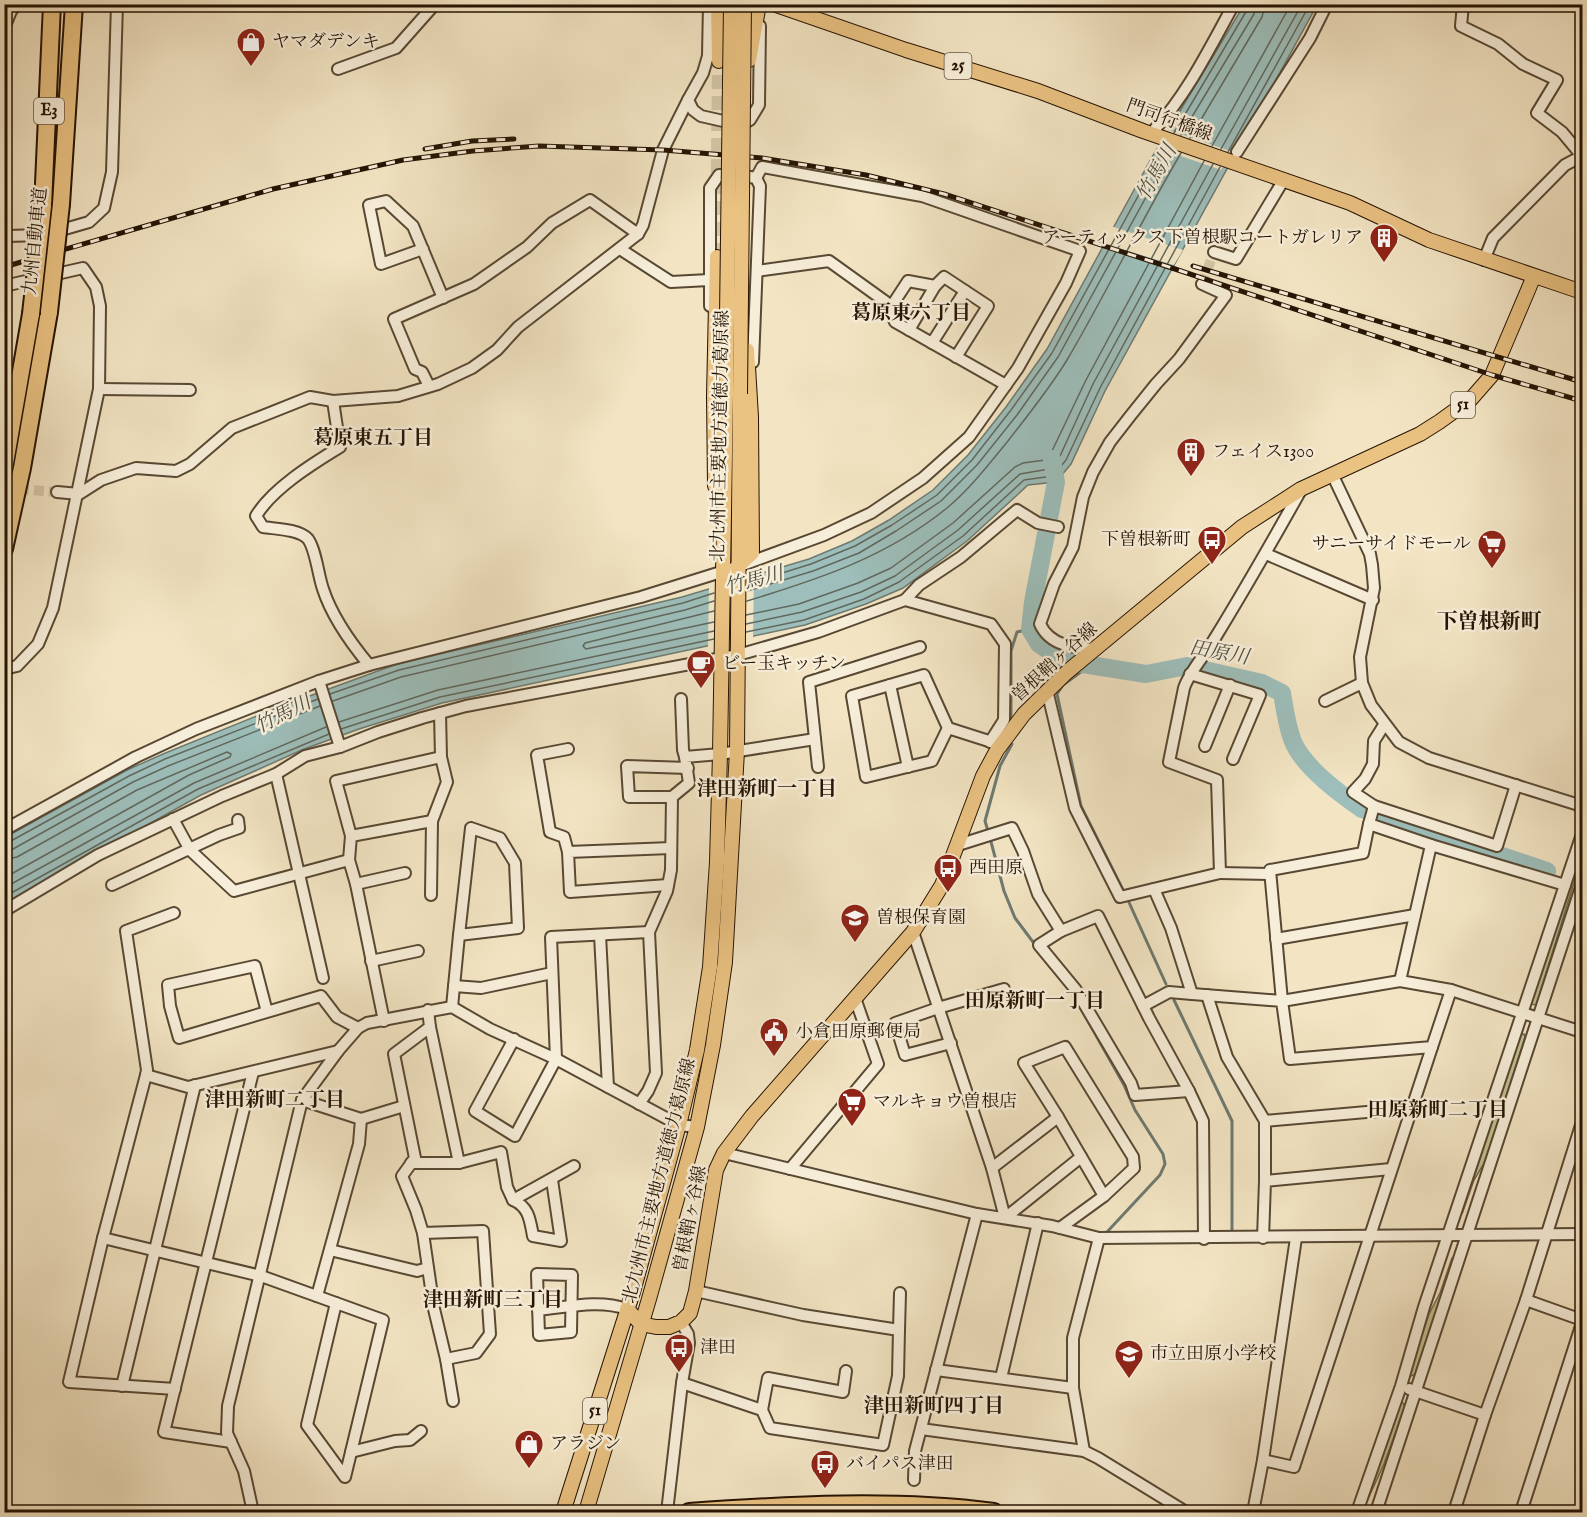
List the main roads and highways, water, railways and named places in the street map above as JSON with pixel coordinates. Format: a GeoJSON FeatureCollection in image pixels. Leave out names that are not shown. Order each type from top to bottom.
{"type":"FeatureCollection","features":[{"type":"Feature","properties":{"kind":"highway","name":"九州自動車道"},"geometry":{"type":"LineString","coordinates":[[4,470],[31,314],[43,206],[52,10]]}},
{"type":"Feature","properties":{"kind":"highway","name":"九州自動車道"},"geometry":{"type":"LineString","coordinates":[[4,549],[22,468],[49,312],[61,204],[74,11]]}},
{"type":"Feature","properties":{"kind":"highway"},"geometry":{"type":"LineString","coordinates":[[689,1512],[825,1505],[895,1505],[994,1512]]}},
{"type":"Feature","properties":{"kind":"main road"},"geometry":{"type":"LineString","coordinates":[[718,4],[719,61]]}},
{"type":"Feature","properties":{"kind":"main road","name":"北九州市主要地方道徳力葛原線"},"geometry":{"type":"LineString","coordinates":[[641,1324],[696,1127],[713,1045],[725,962],[737,751],[738,651],[737,571],[727,395],[731,4]]}},
{"type":"Feature","properties":{"kind":"main road","name":"北九州市主要地方道徳力葛原線"},"geometry":{"type":"LineString","coordinates":[[627,1309],[679,1125],[697,1050],[711,967],[717,862],[727,395],[744,4]]}},
{"type":"Feature","properties":{"kind":"main road"},"geometry":{"type":"LineString","coordinates":[[749,60],[760,4]]}},
{"type":"Feature","properties":{"kind":"main road","name":"門司行橋線"},"geometry":{"type":"LineString","coordinates":[[773,4],[1149,130],[1250,170],[1350,203],[1429,240],[1582,292]]}},
{"type":"Feature","properties":{"kind":"main road"},"geometry":{"type":"LineString","coordinates":[[737,571],[752,553],[751,417],[746,361],[747,256]]}},
{"type":"Feature","properties":{"kind":"main road"},"geometry":{"type":"LineString","coordinates":[[717,257],[727,395]]}},
{"type":"Feature","properties":{"kind":"main road","name":"曽根鞘ヶ谷線"},"geometry":{"type":"LineString","coordinates":[[641,1324],[669,1327],[681,1322],[690,1313],[696,1291],[716,1170],[724,1153],[752,1116],[913,932],[942,885],[995,743],[1067,672],[1242,527],[1301,489],[1333,476],[1439,422],[1457,410],[1482,388],[1492,375],[1534,276]]}},
{"type":"Feature","properties":{"kind":"main road"},"geometry":{"type":"LineString","coordinates":[[627,1309],[641,1324]]}},
{"type":"Feature","properties":{"kind":"main road","name":"51"},"geometry":{"type":"LineString","coordinates":[[563,1512],[627,1309]]}},
{"type":"Feature","properties":{"kind":"main road","name":"51"},"geometry":{"type":"LineString","coordinates":[[586,1512],[641,1324]]}},
{"type":"Feature","properties":{"kind":"water","name":"竹馬川"},"geometry":{"type":"Polygon","coordinates":[[[1244,5],[1317,5],[1105,391],[1071,464],[1056,482],[1028,485],[967,541],[903,588],[866,604],[805,625],[442,703],[359,729],[304,749],[201,795],[5,904],[4,838],[127,770],[274,709],[397,664],[682,597],[809,559],[852,541],[889,520],[933,490],[968,455],[1047,349],[1152,157],[1244,5]]]}},
{"type":"Feature","properties":{"kind":"waterway","name":"田原川"},"geometry":{"type":"LineString","coordinates":[[1052,459],[1056,482],[1030,629],[1039,644],[1064,661],[1146,674],[1187,666],[1262,683],[1282,693],[1286,719],[1299,753],[1315,772],[1362,809],[1547,871]]}},
{"type":"Feature","properties":{"kind":"waterway"},"geometry":{"type":"LineString","coordinates":[[1011,718],[1011,651],[1017,632],[1030,629]]}},
{"type":"Feature","properties":{"kind":"waterway"},"geometry":{"type":"LineString","coordinates":[[1089,666],[1063,685],[1057,694],[1081,806],[1124,892]]}},
{"type":"Feature","properties":{"kind":"waterway"},"geometry":{"type":"LineString","coordinates":[[988,831],[985,821],[1000,766],[1012,744]]}},
{"type":"Feature","properties":{"kind":"waterway"},"geometry":{"type":"LineString","coordinates":[[990,838],[1004,891],[1015,918],[1036,946]]}},
{"type":"Feature","properties":{"kind":"waterway"},"geometry":{"type":"LineString","coordinates":[[1127,898],[1166,984]]}},
{"type":"Feature","properties":{"kind":"waterway"},"geometry":{"type":"LineString","coordinates":[[1174,1000],[1232,1121],[1232,1233]]}},
{"type":"Feature","properties":{"kind":"waterway"},"geometry":{"type":"LineString","coordinates":[[1080,1007],[1124,1085],[1135,1110],[1163,1154],[1165,1164],[1160,1175],[1107,1232]]}},
{"type":"Feature","properties":{"kind":"tunnel"},"geometry":{"type":"LineString","coordinates":[[717,257],[719,61]]}},
{"type":"Feature","properties":{"kind":"tunnel"},"geometry":{"type":"LineString","coordinates":[[1202,284],[1214,252]]}},
{"type":"Feature","properties":{"kind":"tunnel"},"geometry":{"type":"LineString","coordinates":[[4,488],[57,492]]}},
{"type":"Feature","properties":{"kind":"railway"},"geometry":{"type":"LineString","coordinates":[[425,149],[472,141],[514,139]]}},
{"type":"Feature","properties":{"kind":"railway"},"geometry":{"type":"LineString","coordinates":[[4,267],[273,189],[403,160],[539,146],[663,150],[762,158],[866,175],[944,194],[1492,375],[1582,401]]}},
{"type":"Feature","properties":{"kind":"railway"},"geometry":{"type":"LineString","coordinates":[[1193,266],[1582,382]]}},
{"type":"Feature","properties":{"kind":"place","name":"ヤマダデンキ"},"geometry":{"type":"Point","coordinates":[251,68]}},
{"type":"Feature","properties":{"kind":"place","name":"アーティックス下曽根駅コートガレリア"},"geometry":{"type":"Point","coordinates":[1384,264]}},
{"type":"Feature","properties":{"kind":"place","name":"フェイス1300"},"geometry":{"type":"Point","coordinates":[1191,478]}},
{"type":"Feature","properties":{"kind":"place","name":"下曽根新町"},"geometry":{"type":"Point","coordinates":[1212,566]}},
{"type":"Feature","properties":{"kind":"place","name":"サニーサイドモール"},"geometry":{"type":"Point","coordinates":[1492,570]}},
{"type":"Feature","properties":{"kind":"place","name":"ビー玉キッチン"},"geometry":{"type":"Point","coordinates":[701,690]}},
{"type":"Feature","properties":{"kind":"place","name":"西田原"},"geometry":{"type":"Point","coordinates":[948,894]}},
{"type":"Feature","properties":{"kind":"place","name":"曽根保育園"},"geometry":{"type":"Point","coordinates":[855,944]}},
{"type":"Feature","properties":{"kind":"place","name":"小倉田原郵便局"},"geometry":{"type":"Point","coordinates":[774,1058]}},
{"type":"Feature","properties":{"kind":"place","name":"マルキョウ曽根店"},"geometry":{"type":"Point","coordinates":[852,1128]}},
{"type":"Feature","properties":{"kind":"place","name":"津田"},"geometry":{"type":"Point","coordinates":[679,1374]}},
{"type":"Feature","properties":{"kind":"place","name":"市立田原小学校"},"geometry":{"type":"Point","coordinates":[1129,1380]}},
{"type":"Feature","properties":{"kind":"place","name":"アラジン"},"geometry":{"type":"Point","coordinates":[529,1470]}},
{"type":"Feature","properties":{"kind":"place","name":"バイパス津田"},"geometry":{"type":"Point","coordinates":[825,1490]}},
{"type":"Feature","properties":{"kind":"district","name":"葛原東六丁目"},"geometry":{"type":"Point","coordinates":[911,313]}},
{"type":"Feature","properties":{"kind":"district","name":"葛原東五丁目"},"geometry":{"type":"Point","coordinates":[373,438]}},
{"type":"Feature","properties":{"kind":"district","name":"下曽根新町"},"geometry":{"type":"Point","coordinates":[1489,622]}},
{"type":"Feature","properties":{"kind":"district","name":"津田新町一丁目"},"geometry":{"type":"Point","coordinates":[767,789]}},
{"type":"Feature","properties":{"kind":"district","name":"田原新町一丁目"},"geometry":{"type":"Point","coordinates":[1035,1001]}},
{"type":"Feature","properties":{"kind":"district","name":"津田新町二丁目"},"geometry":{"type":"Point","coordinates":[275,1100]}},
{"type":"Feature","properties":{"kind":"district","name":"田原新町二丁目"},"geometry":{"type":"Point","coordinates":[1438,1110]}},
{"type":"Feature","properties":{"kind":"district","name":"津田新町三丁目"},"geometry":{"type":"Point","coordinates":[493,1300]}},
{"type":"Feature","properties":{"kind":"district","name":"津田新町四丁目"},"geometry":{"type":"Point","coordinates":[934,1406]}}]}
